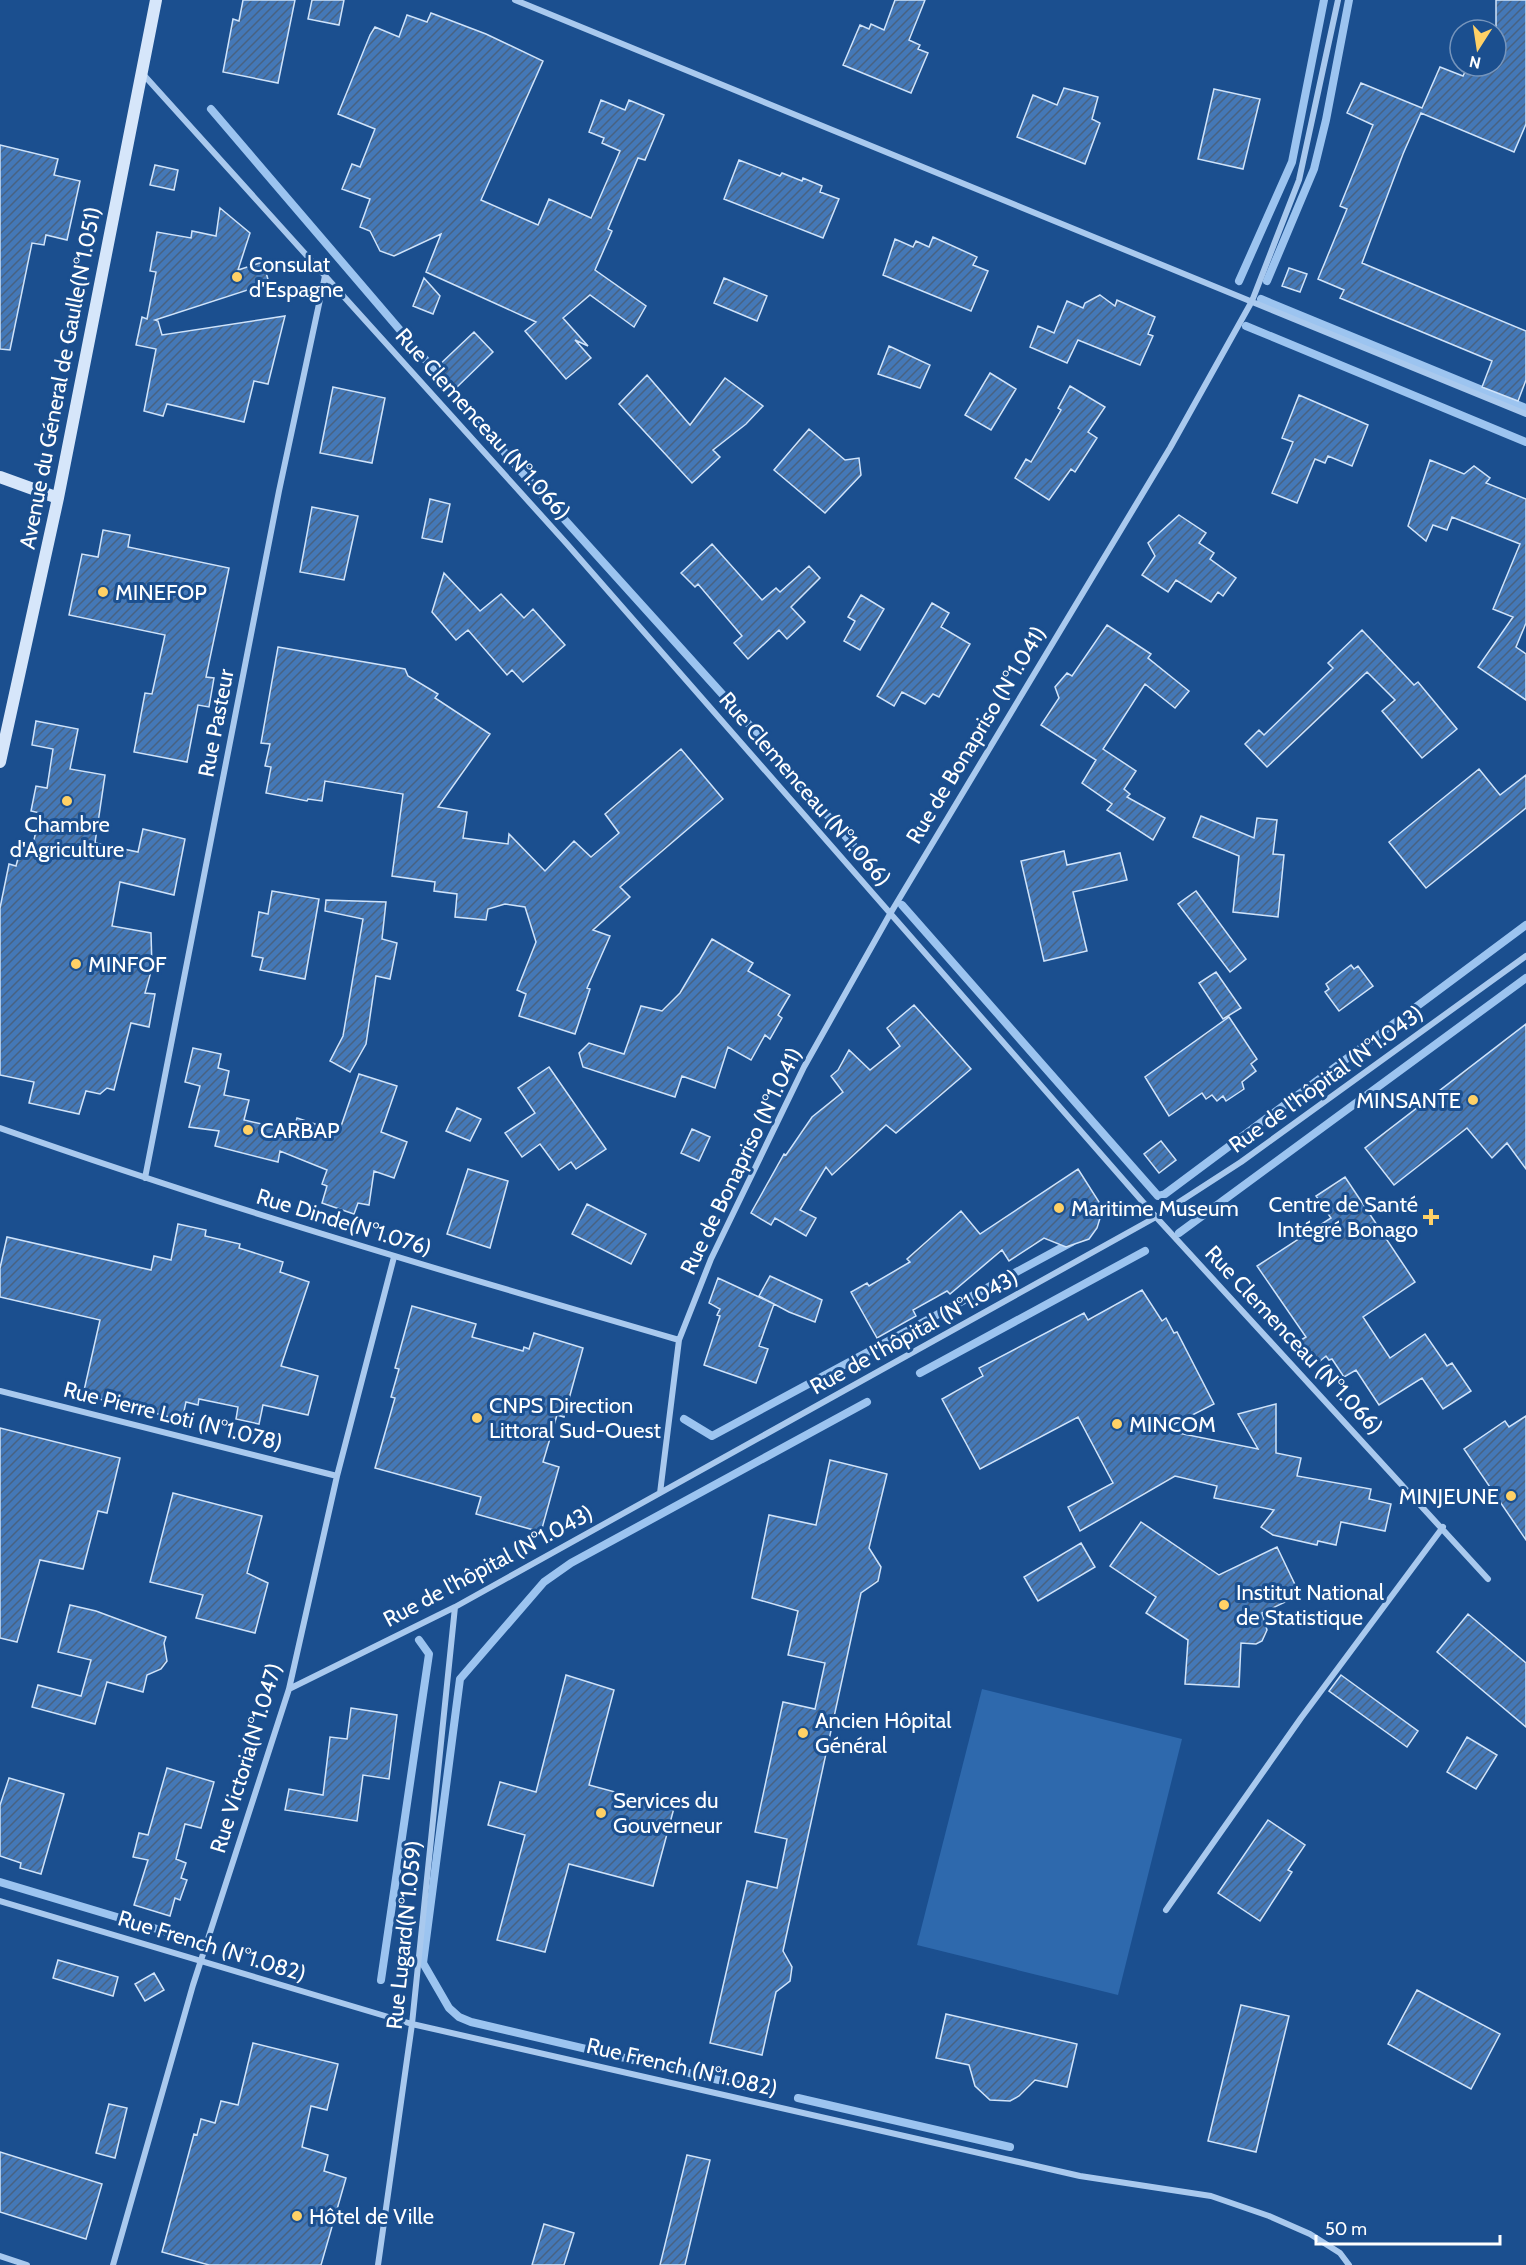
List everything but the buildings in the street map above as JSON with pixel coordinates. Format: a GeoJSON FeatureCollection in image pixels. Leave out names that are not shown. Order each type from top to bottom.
{"type":"FeatureCollection","features":[{"type":"Feature","properties":{"kind":"main road","name":"Avenue du Géneral de Gaulle(N°1.051)"},"geometry":{"type":"LineString","coordinates":[[0,762],[58,498],[156,0]]}},
{"type":"Feature","properties":{"kind":"main road"},"geometry":{"type":"LineString","coordinates":[[0,477],[58,498]]}},
{"type":"Feature","properties":{"kind":"street"},"geometry":{"type":"LineString","coordinates":[[515,0],[1252,301],[1386,359],[1526,414]]}},
{"type":"Feature","properties":{"kind":"street","name":"Rue de Bonapriso (N°1.041)"},"geometry":{"type":"LineString","coordinates":[[660,1493],[679,1340],[711,1259],[751,1172],[804,1067],[890,914],[1170,448],[1252,301],[1299,180],[1338,0]]}},
{"type":"Feature","properties":{"kind":"street","name":"Rue Clemenceau (N°1.066)"},"geometry":{"type":"LineString","coordinates":[[142,73],[567,544],[1156,1217],[1443,1527],[1488,1579]]}},
{"type":"Feature","properties":{"kind":"street","name":"Rue Pasteur"},"geometry":{"type":"LineString","coordinates":[[146,1178],[276,502],[325,276]]}},
{"type":"Feature","properties":{"kind":"street","name":"Rue de l'hôpital (N°1.043)"},"geometry":{"type":"LineString","coordinates":[[289,1689],[455,1607],[1156,1217],[1241,1162],[1526,957]]}},
{"type":"Feature","properties":{"kind":"street","name":"Rue Dinde(N°1.076)"},"geometry":{"type":"LineString","coordinates":[[0,1128],[146,1178],[394,1257],[679,1340]]}},
{"type":"Feature","properties":{"kind":"street","name":"Rue Victoria(N°1.047)"},"geometry":{"type":"LineString","coordinates":[[113,2265],[201,1961],[289,1689],[337,1476],[394,1257]]}},
{"type":"Feature","properties":{"kind":"street","name":"Rue Pierre Loti (N°1.078)"},"geometry":{"type":"LineString","coordinates":[[0,1391],[337,1476]]}},
{"type":"Feature","properties":{"kind":"street"},"geometry":{"type":"LineString","coordinates":[[1166,1910],[1301,1718],[1443,1527]]}},
{"type":"Feature","properties":{"kind":"street","name":"Rue Lugard(N°1.059)"},"geometry":{"type":"LineString","coordinates":[[378,2265],[412,2024],[455,1607]]}},
{"type":"Feature","properties":{"kind":"street","name":"Rue French (N°1.082)"},"geometry":{"type":"LineString","coordinates":[[0,1901],[412,2024],[1080,2176],[1211,2196],[1310,2234],[1340,2253],[1349,2265]]}},
{"type":"Feature","properties":{"kind":"street"},"geometry":{"type":"LineString","coordinates":[[0,2256],[27,2265]]}},
{"type":"Feature","properties":{"kind":"shaded area"},"geometry":{"type":"Polygon","coordinates":[[[982,1689],[1182,1739],[1118,1995],[917,1945],[982,1689]]]}},
{"type":"Feature","properties":{"kind":"waterway"},"geometry":{"type":"LineString","coordinates":[[1239,281],[1292,162],[1324,0]]}},
{"type":"Feature","properties":{"kind":"waterway"},"geometry":{"type":"LineString","coordinates":[[1267,281],[1314,169],[1326,120],[1349,0]]}},
{"type":"Feature","properties":{"kind":"waterway"},"geometry":{"type":"LineString","coordinates":[[211,109],[518,468],[733,706],[878,874]]}},
{"type":"Feature","properties":{"kind":"waterway"},"geometry":{"type":"LineString","coordinates":[[1261,299],[1526,408]]}},
{"type":"Feature","properties":{"kind":"waterway"},"geometry":{"type":"LineString","coordinates":[[1246,326],[1526,442]]}},
{"type":"Feature","properties":{"kind":"waterway"},"geometry":{"type":"LineString","coordinates":[[902,905],[1158,1196],[1165,1194],[1526,925]]}},
{"type":"Feature","properties":{"kind":"waterway"},"geometry":{"type":"LineString","coordinates":[[1179,1233],[1526,978]]}},
{"type":"Feature","properties":{"kind":"waterway"},"geometry":{"type":"LineString","coordinates":[[684,1419],[712,1436],[1072,1242]]}},
{"type":"Feature","properties":{"kind":"waterway"},"geometry":{"type":"LineString","coordinates":[[920,1373],[1145,1251]]}},
{"type":"Feature","properties":{"kind":"waterway"},"geometry":{"type":"LineString","coordinates":[[766,2091],[471,2022],[459,2017],[449,2008],[423,1963],[460,1679],[544,1582],[571,1563],[867,1402]]}},
{"type":"Feature","properties":{"kind":"waterway"},"geometry":{"type":"LineString","coordinates":[[381,1980],[429,1654],[419,1640]]}},
{"type":"Feature","properties":{"kind":"waterway"},"geometry":{"type":"LineString","coordinates":[[0,1882],[187,1938]]}},
{"type":"Feature","properties":{"kind":"waterway"},"geometry":{"type":"LineString","coordinates":[[798,2098],[1010,2147]]}},
{"type":"Feature","properties":{"kind":"place","name":"Consulat d'Espagne"},"geometry":{"type":"Point","coordinates":[237,277]}},
{"type":"Feature","properties":{"kind":"place","name":"MINEFOP"},"geometry":{"type":"Point","coordinates":[103,592]}},
{"type":"Feature","properties":{"kind":"place","name":"Chambre d'Agriculture"},"geometry":{"type":"Point","coordinates":[67,801]}},
{"type":"Feature","properties":{"kind":"place","name":"MINFOF"},"geometry":{"type":"Point","coordinates":[76,964]}},
{"type":"Feature","properties":{"kind":"place","name":"MINSANTE"},"geometry":{"type":"Point","coordinates":[1473,1100]}},
{"type":"Feature","properties":{"kind":"place","name":"CARBAP"},"geometry":{"type":"Point","coordinates":[248,1130]}},
{"type":"Feature","properties":{"kind":"place","name":"Maritime Museum"},"geometry":{"type":"Point","coordinates":[1059,1208]}},
{"type":"Feature","properties":{"kind":"place","name":"Centre de Santé Intégré Bonago"},"geometry":{"type":"Point","coordinates":[1431,1217]}},
{"type":"Feature","properties":{"kind":"place","name":"CNPS Direction Littoral Sud-Ouest"},"geometry":{"type":"Point","coordinates":[477,1418]}},
{"type":"Feature","properties":{"kind":"place","name":"MINCOM"},"geometry":{"type":"Point","coordinates":[1117,1424]}},
{"type":"Feature","properties":{"kind":"place","name":"MINJEUNE"},"geometry":{"type":"Point","coordinates":[1511,1496]}},
{"type":"Feature","properties":{"kind":"place","name":"Institut National de Statistique"},"geometry":{"type":"Point","coordinates":[1224,1605]}},
{"type":"Feature","properties":{"kind":"place","name":"Ancien Hôpital Général"},"geometry":{"type":"Point","coordinates":[803,1733]}},
{"type":"Feature","properties":{"kind":"place","name":"Services du Gouverneur"},"geometry":{"type":"Point","coordinates":[601,1813]}},
{"type":"Feature","properties":{"kind":"place","name":"Hôtel de Ville"},"geometry":{"type":"Point","coordinates":[297,2216]}}]}
